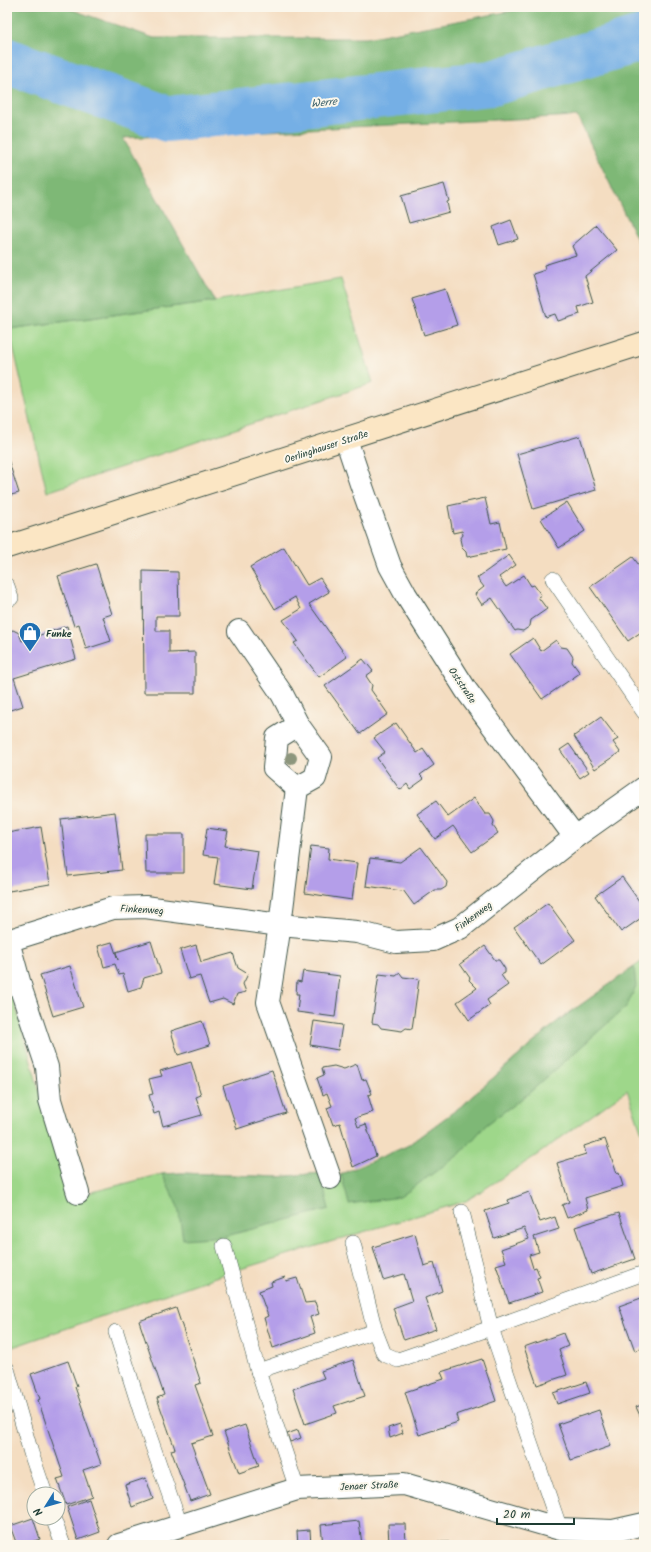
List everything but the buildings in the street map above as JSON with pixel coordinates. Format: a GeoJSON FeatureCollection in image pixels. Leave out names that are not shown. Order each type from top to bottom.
{"type":"FeatureCollection","features":[{"type":"Feature","properties":{"kind":"main road","name":"Oerlinghauser Straße"},"geometry":{"type":"LineString","coordinates":[[7,547],[644,342]]}},
{"type":"Feature","properties":{"kind":"street","name":"Oststraße"},"geometry":{"type":"LineString","coordinates":[[346,439],[390,566],[406,595],[466,690],[575,837]]}},
{"type":"Feature","properties":{"kind":"street"},"geometry":{"type":"LineString","coordinates":[[240,631],[282,694],[298,725],[321,757],[315,778],[297,788]]}},
{"type":"Feature","properties":{"kind":"street"},"geometry":{"type":"LineString","coordinates":[[297,788],[274,768],[277,738],[298,725]]}},
{"type":"Feature","properties":{"kind":"street"},"geometry":{"type":"LineString","coordinates":[[297,788],[280,925],[268,1002],[330,1178]]}},
{"type":"Feature","properties":{"kind":"street"},"geometry":{"type":"LineString","coordinates":[[575,837],[644,788]]}},
{"type":"Feature","properties":{"kind":"street","name":"Finkenweg"},"geometry":{"type":"LineString","coordinates":[[78,1193],[50,1100],[47,1067],[7,941],[113,908],[145,908],[280,925],[357,932],[396,942],[433,940],[460,928],[575,837]]}},
{"type":"Feature","properties":{"kind":"street","name":"Jenaer Straße"},"geometry":{"type":"LineString","coordinates":[[119,1545],[296,1489],[404,1484],[560,1529],[613,1530],[644,1524]]}},
{"type":"Feature","properties":{"kind":"lane"},"geometry":{"type":"LineString","coordinates":[[553,580],[644,712]]}},
{"type":"Feature","properties":{"kind":"lane"},"geometry":{"type":"LineString","coordinates":[[462,1212],[491,1328],[560,1529]]}},
{"type":"Feature","properties":{"kind":"lane"},"geometry":{"type":"LineString","coordinates":[[353,1243],[375,1331],[384,1354],[398,1360],[644,1273]]}},
{"type":"Feature","properties":{"kind":"lane"},"geometry":{"type":"LineString","coordinates":[[224,1246],[258,1371],[296,1489]]}},
{"type":"Feature","properties":{"kind":"lane"},"geometry":{"type":"LineString","coordinates":[[258,1371],[375,1331]]}},
{"type":"Feature","properties":{"kind":"lane"},"geometry":{"type":"LineString","coordinates":[[116,1332],[141,1412],[180,1525]]}},
{"type":"Feature","properties":{"kind":"lane"},"geometry":{"type":"LineString","coordinates":[[7,1369],[42,1486]]}},
{"type":"Feature","properties":{"kind":"lane"},"geometry":{"type":"LineString","coordinates":[[57,1526],[63,1545]]}},
{"type":"Feature","properties":{"kind":"green space"},"geometry":{"type":"Polygon","coordinates":[[[7,7],[64,7],[154,38],[366,38],[533,7],[644,7],[644,254],[577,116],[123,138],[215,301],[9,329],[7,7]]]}},
{"type":"Feature","properties":{"kind":"green space"},"geometry":{"type":"Polygon","coordinates":[[[341,279],[373,383],[47,492],[9,329],[215,301],[341,279]]]}},
{"type":"Feature","properties":{"kind":"green space"},"geometry":{"type":"Polygon","coordinates":[[[644,960],[644,1139],[627,1090],[537,1155],[466,1201],[224,1274],[7,1349],[7,985],[11,989],[69,1198],[162,1174],[182,1173],[278,1177],[320,1173],[337,1177],[407,1146],[460,1107],[558,1021],[644,960]]]}},
{"type":"Feature","properties":{"kind":"green space"},"geometry":{"type":"Polygon","coordinates":[[[634,967],[636,986],[627,1006],[528,1094],[486,1125],[460,1154],[400,1197],[349,1204],[341,1174],[407,1146],[460,1107],[558,1021],[634,967]]]}},
{"type":"Feature","properties":{"kind":"green space"},"geometry":{"type":"Polygon","coordinates":[[[182,1173],[278,1177],[320,1173],[329,1209],[226,1236],[183,1239],[178,1207],[162,1174],[182,1173]]]}},
{"type":"Feature","properties":{"kind":"waterway","name":"Werre"},"geometry":{"type":"LineString","coordinates":[[7,61],[168,119],[492,83],[644,38]]}},
{"type":"Feature","properties":{"kind":"place","name":"Funke"},"geometry":{"type":"Point","coordinates":[30,652]}}]}
